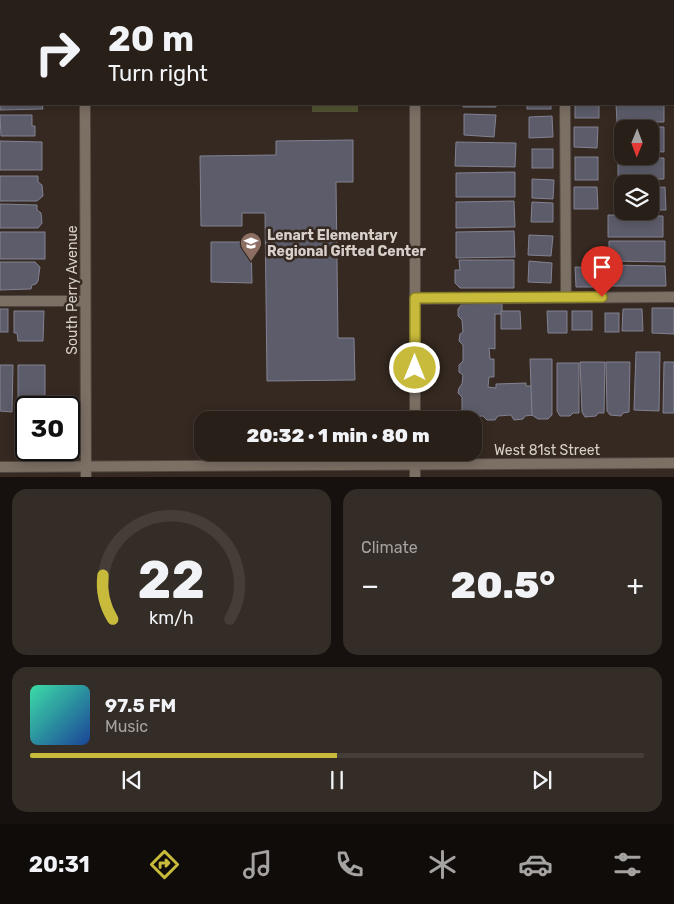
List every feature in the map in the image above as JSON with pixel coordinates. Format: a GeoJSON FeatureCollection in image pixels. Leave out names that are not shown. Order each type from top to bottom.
{"type":"FeatureCollection","features":[{"type":"Feature","properties":{"kind":"street","name":"South Perry Avenue"},"geometry":{"type":"LineString","coordinates":[[85,105],[86,472]]}},
{"type":"Feature","properties":{"kind":"street"},"geometry":{"type":"LineString","coordinates":[[415,105],[415,411]]}},
{"type":"Feature","properties":{"kind":"street"},"geometry":{"type":"LineString","coordinates":[[565,105],[566,298]]}},
{"type":"Feature","properties":{"kind":"street"},"geometry":{"type":"LineString","coordinates":[[415,298],[674,297]]}},
{"type":"Feature","properties":{"kind":"street"},"geometry":{"type":"LineString","coordinates":[[0,301],[85,301]]}},
{"type":"Feature","properties":{"kind":"street","name":"West 81st Street"},"geometry":{"type":"LineString","coordinates":[[0,467],[86,472],[415,464],[674,463]]}},
{"type":"Feature","properties":{"kind":"street"},"geometry":{"type":"LineString","coordinates":[[415,464],[415,476]]}},
{"type":"Feature","properties":{"kind":"green space"},"geometry":{"type":"Polygon","coordinates":[[[312,105],[358,105],[358,112],[312,112],[312,105]]]}},
{"type":"Feature","properties":{"kind":"building"},"geometry":{"type":"Polygon","coordinates":[[[0,105],[42,105],[43,109],[0,110],[0,105]]]}},
{"type":"Feature","properties":{"kind":"building"},"geometry":{"type":"Polygon","coordinates":[[[464,105],[496,105],[496,107],[463,107],[464,105]]]}},
{"type":"Feature","properties":{"kind":"building"},"geometry":{"type":"Polygon","coordinates":[[[527,105],[551,105],[551,109],[527,109],[527,105]]]}},
{"type":"Feature","properties":{"kind":"building"},"geometry":{"type":"Polygon","coordinates":[[[575,105],[599,105],[599,118],[575,118],[575,105]]]}},
{"type":"Feature","properties":{"kind":"building"},"geometry":{"type":"Polygon","coordinates":[[[616,105],[664,105],[664,122],[659,122],[659,120],[617,120],[616,105]]]}},
{"type":"Feature","properties":{"kind":"building"},"geometry":{"type":"Polygon","coordinates":[[[464,114],[496,115],[494,137],[464,135],[464,114]]]}},
{"type":"Feature","properties":{"kind":"building"},"geometry":{"type":"Polygon","coordinates":[[[0,115],[32,115],[32,126],[35,126],[35,136],[1,136],[0,115]]]}},
{"type":"Feature","properties":{"kind":"building"},"geometry":{"type":"Polygon","coordinates":[[[552,116],[553,137],[529,138],[529,117],[552,116]]]}},
{"type":"Feature","properties":{"kind":"building"},"geometry":{"type":"Polygon","coordinates":[[[574,127],[598,127],[597,148],[574,147],[574,127]]]}},
{"type":"Feature","properties":{"kind":"building"},"geometry":{"type":"Polygon","coordinates":[[[659,127],[664,127],[664,152],[659,152],[659,127]]]}},
{"type":"Feature","properties":{"kind":"building"},"geometry":{"type":"Polygon","coordinates":[[[353,140],[353,182],[336,182],[338,338],[354,338],[355,380],[267,381],[265,213],[242,213],[242,226],[201,226],[200,156],[276,155],[276,141],[353,140]]]}},
{"type":"Feature","properties":{"kind":"building"},"geometry":{"type":"Polygon","coordinates":[[[0,141],[42,142],[42,170],[0,170],[0,141]]]}},
{"type":"Feature","properties":{"kind":"building"},"geometry":{"type":"Polygon","coordinates":[[[456,142],[516,143],[515,167],[455,166],[456,142]]]}},
{"type":"Feature","properties":{"kind":"building"},"geometry":{"type":"Polygon","coordinates":[[[532,149],[553,149],[553,168],[532,168],[532,149]]]}},
{"type":"Feature","properties":{"kind":"building"},"geometry":{"type":"Polygon","coordinates":[[[575,157],[598,157],[598,180],[575,180],[575,157]]]}},
{"type":"Feature","properties":{"kind":"building"},"geometry":{"type":"Polygon","coordinates":[[[659,158],[664,158],[664,179],[659,179],[659,175],[618,175],[618,165],[659,165],[659,158]]]}},
{"type":"Feature","properties":{"kind":"building"},"geometry":{"type":"Polygon","coordinates":[[[515,172],[515,197],[456,197],[456,173],[515,172]]]}},
{"type":"Feature","properties":{"kind":"building"},"geometry":{"type":"Polygon","coordinates":[[[0,176],[38,176],[38,182],[42,185],[43,196],[37,201],[0,201],[0,176]]]}},
{"type":"Feature","properties":{"kind":"building"},"geometry":{"type":"Polygon","coordinates":[[[532,179],[554,180],[553,199],[532,198],[532,179]]]}},
{"type":"Feature","properties":{"kind":"building"},"geometry":{"type":"Polygon","coordinates":[[[574,187],[597,187],[598,209],[574,209],[574,187]]]}},
{"type":"Feature","properties":{"kind":"building"},"geometry":{"type":"Polygon","coordinates":[[[659,187],[665,187],[666,210],[659,210],[659,187]]]}},
{"type":"Feature","properties":{"kind":"building"},"geometry":{"type":"Polygon","coordinates":[[[514,201],[515,227],[456,228],[456,202],[514,201]]]}},
{"type":"Feature","properties":{"kind":"building"},"geometry":{"type":"Polygon","coordinates":[[[532,202],[553,203],[553,222],[531,222],[532,202]]]}},
{"type":"Feature","properties":{"kind":"building"},"geometry":{"type":"Polygon","coordinates":[[[0,204],[37,205],[37,210],[41,213],[42,223],[38,228],[0,228],[0,204]]]}},
{"type":"Feature","properties":{"kind":"building"},"geometry":{"type":"Polygon","coordinates":[[[608,215],[614,215],[614,220],[659,220],[659,216],[663,216],[663,237],[608,237],[608,215]]]}},
{"type":"Feature","properties":{"kind":"building"},"geometry":{"type":"Polygon","coordinates":[[[514,231],[515,257],[456,258],[456,232],[514,231]]]}},
{"type":"Feature","properties":{"kind":"building"},"geometry":{"type":"Polygon","coordinates":[[[0,232],[45,232],[45,259],[0,259],[0,232]]]}},
{"type":"Feature","properties":{"kind":"building"},"geometry":{"type":"Polygon","coordinates":[[[529,235],[553,236],[551,256],[528,255],[529,235]]]}},
{"type":"Feature","properties":{"kind":"building"},"geometry":{"type":"Polygon","coordinates":[[[609,241],[665,241],[665,262],[609,261],[609,241]]]}},
{"type":"Feature","properties":{"kind":"building"},"geometry":{"type":"Polygon","coordinates":[[[211,242],[251,242],[252,283],[211,282],[211,242]]]}},
{"type":"Feature","properties":{"kind":"building"},"geometry":{"type":"Polygon","coordinates":[[[459,260],[514,260],[514,288],[460,288],[455,283],[455,270],[460,270],[459,260]]]}},
{"type":"Feature","properties":{"kind":"building"},"geometry":{"type":"Polygon","coordinates":[[[529,261],[552,263],[551,283],[528,282],[529,261]]]}},
{"type":"Feature","properties":{"kind":"building"},"geometry":{"type":"Polygon","coordinates":[[[0,262],[35,262],[40,267],[38,281],[32,285],[31,289],[0,290],[0,262]]]}},
{"type":"Feature","properties":{"kind":"building"},"geometry":{"type":"Polygon","coordinates":[[[609,265],[665,266],[666,286],[610,286],[609,265]]]}},
{"type":"Feature","properties":{"kind":"building"},"geometry":{"type":"Polygon","coordinates":[[[575,267],[598,268],[598,287],[576,287],[575,267]]]}},
{"type":"Feature","properties":{"kind":"building"},"geometry":{"type":"Polygon","coordinates":[[[462,304],[502,304],[502,314],[495,314],[495,349],[489,348],[490,359],[494,359],[494,377],[489,377],[488,387],[496,388],[496,384],[526,383],[526,386],[533,386],[534,415],[514,420],[511,415],[498,416],[495,420],[487,420],[482,416],[482,411],[462,411],[462,397],[458,393],[463,375],[459,372],[459,365],[463,361],[463,345],[459,341],[460,334],[463,332],[462,320],[458,316],[458,309],[462,304]]]}},
{"type":"Feature","properties":{"kind":"building"},"geometry":{"type":"Polygon","coordinates":[[[652,308],[674,308],[674,334],[652,333],[652,308]]]}},
{"type":"Feature","properties":{"kind":"building"},"geometry":{"type":"Polygon","coordinates":[[[0,309],[8,309],[8,332],[0,332],[0,309]]]}},
{"type":"Feature","properties":{"kind":"building"},"geometry":{"type":"Polygon","coordinates":[[[623,309],[642,309],[643,331],[622,331],[623,309]]]}},
{"type":"Feature","properties":{"kind":"building"},"geometry":{"type":"Polygon","coordinates":[[[14,311],[44,311],[43,341],[18,341],[17,333],[14,333],[14,311]]]}},
{"type":"Feature","properties":{"kind":"building"},"geometry":{"type":"Polygon","coordinates":[[[501,311],[520,311],[521,329],[501,329],[501,311]]]}},
{"type":"Feature","properties":{"kind":"building"},"geometry":{"type":"Polygon","coordinates":[[[547,311],[567,311],[567,333],[548,333],[547,311]]]}},
{"type":"Feature","properties":{"kind":"building"},"geometry":{"type":"Polygon","coordinates":[[[572,311],[592,311],[592,330],[572,330],[572,311]]]}},
{"type":"Feature","properties":{"kind":"building"},"geometry":{"type":"Polygon","coordinates":[[[605,313],[619,313],[619,332],[605,332],[605,313]]]}},
{"type":"Feature","properties":{"kind":"building"},"geometry":{"type":"Polygon","coordinates":[[[636,352],[660,352],[659,411],[634,410],[636,352]]]}},
{"type":"Feature","properties":{"kind":"building"},"geometry":{"type":"Polygon","coordinates":[[[530,359],[552,359],[552,415],[548,419],[538,419],[532,415],[530,359]]]}},
{"type":"Feature","properties":{"kind":"building"},"geometry":{"type":"Polygon","coordinates":[[[580,362],[605,362],[604,413],[585,417],[582,412],[580,362]]]}},
{"type":"Feature","properties":{"kind":"building"},"geometry":{"type":"Polygon","coordinates":[[[606,362],[630,362],[629,412],[623,413],[621,416],[610,415],[607,411],[606,362]]]}},
{"type":"Feature","properties":{"kind":"building"},"geometry":{"type":"Polygon","coordinates":[[[664,362],[674,362],[674,413],[663,413],[664,362]]]}},
{"type":"Feature","properties":{"kind":"building"},"geometry":{"type":"Polygon","coordinates":[[[557,363],[579,363],[579,413],[573,413],[570,416],[560,416],[557,411],[557,363]]]}},
{"type":"Feature","properties":{"kind":"building"},"geometry":{"type":"Polygon","coordinates":[[[0,365],[13,365],[12,412],[0,411],[0,365]]]}},
{"type":"Feature","properties":{"kind":"building"},"geometry":{"type":"Polygon","coordinates":[[[18,365],[45,365],[45,396],[18,396],[18,365]]]}},
{"type":"Feature","properties":{"kind":"place","name":"Lenart Elementary Regional Gifted Center"},"geometry":{"type":"Point","coordinates":[251,262]}},
{"type":"Feature","properties":{"kind":"route"},"geometry":{"type":"LineString","coordinates":[[415,368],[415,298],[602,297]]}}]}
